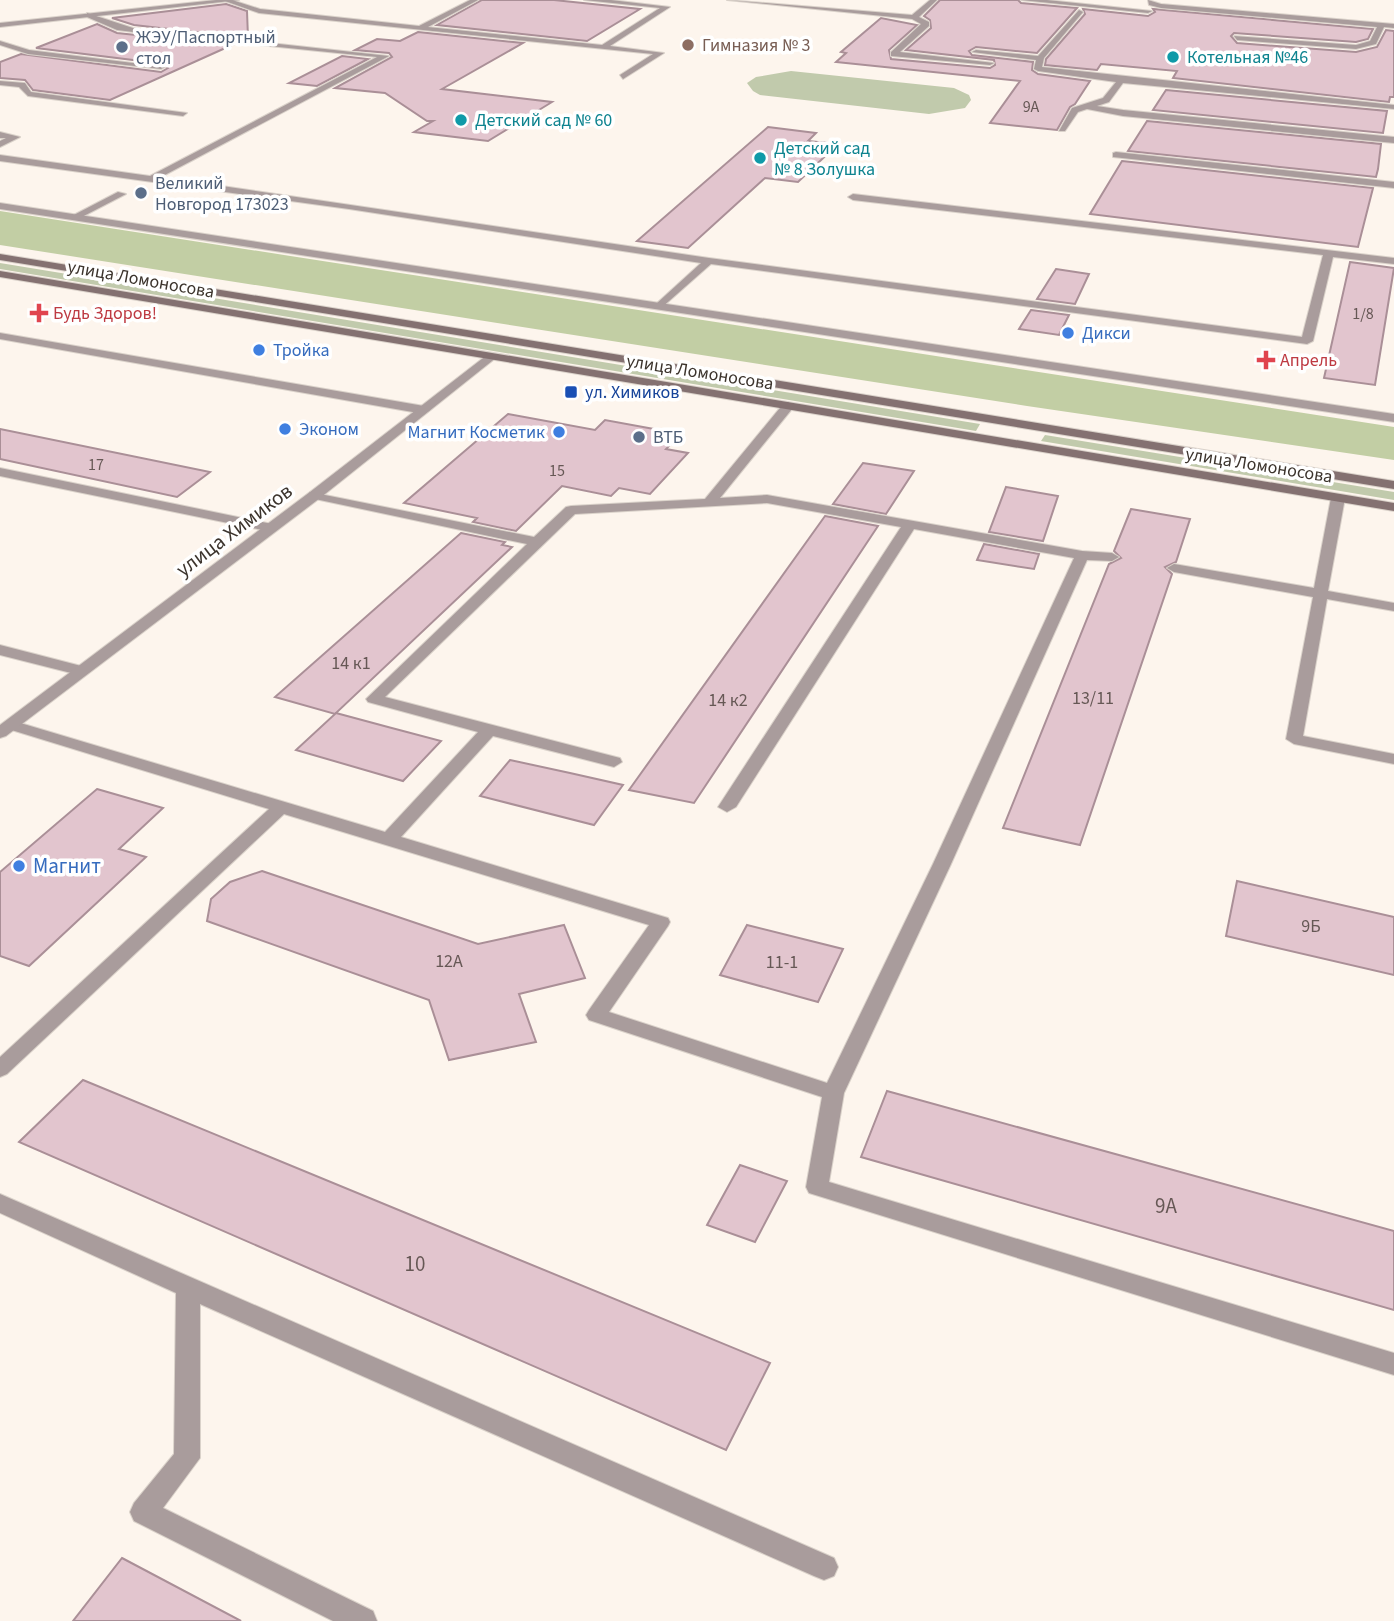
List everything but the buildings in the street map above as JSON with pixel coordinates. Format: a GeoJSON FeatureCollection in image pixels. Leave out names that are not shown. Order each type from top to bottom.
{"type":"FeatureCollection","features":[{"type":"Feature","properties":{"kind":"main road","name":"улица Ломоносова"},"geometry":{"type":"LineString","coordinates":[[0,257],[1394,485]]}},
{"type":"Feature","properties":{"kind":"main road","name":"улица Ломоносова"},"geometry":{"type":"LineString","coordinates":[[0,274],[1394,507]]}},
{"type":"Feature","properties":{"kind":"main road"},"geometry":{"type":"LineString","coordinates":[[1005,442],[1016,423]]}},
{"type":"Feature","properties":{"kind":"street"},"geometry":{"type":"LineString","coordinates":[[0,25],[236,0]]}},
{"type":"Feature","properties":{"kind":"street"},"geometry":{"type":"LineString","coordinates":[[420,28],[475,0]]}},
{"type":"Feature","properties":{"kind":"street"},"geometry":{"type":"LineString","coordinates":[[587,0],[667,8],[603,47]]}},
{"type":"Feature","properties":{"kind":"street"},"geometry":{"type":"LineString","coordinates":[[730,0],[914,17],[926,24],[894,54],[999,64]]}},
{"type":"Feature","properties":{"kind":"street"},"geometry":{"type":"LineString","coordinates":[[914,17],[934,0]]}},
{"type":"Feature","properties":{"kind":"street"},"geometry":{"type":"LineString","coordinates":[[1024,0],[1148,11]]}},
{"type":"Feature","properties":{"kind":"street"},"geometry":{"type":"LineString","coordinates":[[1151,0],[1151,4],[1161,6],[1394,26]]}},
{"type":"Feature","properties":{"kind":"street"},"geometry":{"type":"LineString","coordinates":[[228,1],[259,11],[660,53],[623,78]]}},
{"type":"Feature","properties":{"kind":"street"},"geometry":{"type":"LineString","coordinates":[[1038,69],[1040,58],[1079,12]]}},
{"type":"Feature","properties":{"kind":"street"},"geometry":{"type":"LineString","coordinates":[[90,15],[120,28],[385,56],[149,180]]}},
{"type":"Feature","properties":{"kind":"street"},"geometry":{"type":"LineString","coordinates":[[1237,38],[1356,47],[1373,42],[1382,25]]}},
{"type":"Feature","properties":{"kind":"street"},"geometry":{"type":"LineString","coordinates":[[0,43],[28,52],[161,67]]}},
{"type":"Feature","properties":{"kind":"street"},"geometry":{"type":"LineString","coordinates":[[976,52],[1040,58]]}},
{"type":"Feature","properties":{"kind":"street"},"geometry":{"type":"LineString","coordinates":[[1025,67],[1121,80],[1394,107]]}},
{"type":"Feature","properties":{"kind":"street"},"geometry":{"type":"LineString","coordinates":[[1062,129],[1075,110],[1106,100],[1121,80]]}},
{"type":"Feature","properties":{"kind":"street"},"geometry":{"type":"LineString","coordinates":[[0,83],[22,85],[28,94],[183,113]]}},
{"type":"Feature","properties":{"kind":"street"},"geometry":{"type":"LineString","coordinates":[[1086,106],[1124,113],[1394,140]]}},
{"type":"Feature","properties":{"kind":"street"},"geometry":{"type":"LineString","coordinates":[[0,135],[16,137],[0,144]]}},
{"type":"Feature","properties":{"kind":"street"},"geometry":{"type":"LineString","coordinates":[[1116,155],[1394,185]]}},
{"type":"Feature","properties":{"kind":"street"},"geometry":{"type":"LineString","coordinates":[[0,158],[709,261],[1307,341],[1329,253]]}},
{"type":"Feature","properties":{"kind":"street"},"geometry":{"type":"LineString","coordinates":[[73,218],[121,194]]}},
{"type":"Feature","properties":{"kind":"street"},"geometry":{"type":"LineString","coordinates":[[853,197],[1394,261]]}},
{"type":"Feature","properties":{"kind":"street"},"geometry":{"type":"LineString","coordinates":[[0,206],[1394,418]]}},
{"type":"Feature","properties":{"kind":"street"},"geometry":{"type":"LineString","coordinates":[[660,306],[709,261]]}},
{"type":"Feature","properties":{"kind":"street"},"geometry":{"type":"LineString","coordinates":[[0,336],[424,410]]}},
{"type":"Feature","properties":{"kind":"street","name":"улица Химиков"},"geometry":{"type":"LineString","coordinates":[[5,729],[272,528],[491,357]]}},
{"type":"Feature","properties":{"kind":"street"},"geometry":{"type":"LineString","coordinates":[[709,503],[788,406]]}},
{"type":"Feature","properties":{"kind":"street"},"geometry":{"type":"LineString","coordinates":[[0,472],[272,528]]}},
{"type":"Feature","properties":{"kind":"street"},"geometry":{"type":"LineString","coordinates":[[315,495],[537,542]]}},
{"type":"Feature","properties":{"kind":"street"},"geometry":{"type":"LineString","coordinates":[[1338,498],[1294,738],[1394,759]]}},
{"type":"Feature","properties":{"kind":"street"},"geometry":{"type":"LineString","coordinates":[[614,762],[374,699],[571,510],[767,499],[1082,555],[1112,557]]}},
{"type":"Feature","properties":{"kind":"street"},"geometry":{"type":"LineString","coordinates":[[727,807],[910,524]]}},
{"type":"Feature","properties":{"kind":"street"},"geometry":{"type":"LineString","coordinates":[[1082,555],[942,864],[833,1093],[817,1187],[1394,1364]]}},
{"type":"Feature","properties":{"kind":"street"},"geometry":{"type":"LineString","coordinates":[[1174,568],[1394,607]]}},
{"type":"Feature","properties":{"kind":"street"},"geometry":{"type":"LineString","coordinates":[[0,650],[83,671]]}},
{"type":"Feature","properties":{"kind":"street"},"geometry":{"type":"LineString","coordinates":[[5,729],[281,807],[661,922],[596,1015],[833,1093]]}},
{"type":"Feature","properties":{"kind":"street"},"geometry":{"type":"LineString","coordinates":[[388,840],[489,730]]}},
{"type":"Feature","properties":{"kind":"street"},"geometry":{"type":"LineString","coordinates":[[0,1069],[281,807]]}},
{"type":"Feature","properties":{"kind":"street"},"geometry":{"type":"LineString","coordinates":[[0,1203],[824,1567]]}},
{"type":"Feature","properties":{"kind":"street"},"geometry":{"type":"LineString","coordinates":[[188,1288],[187,1458],[144,1512],[363,1621]]}},
{"type":"Feature","properties":{"kind":"green space"},"geometry":{"type":"Polygon","coordinates":[[[791,71],[954,88],[969,95],[971,100],[965,108],[929,114],[760,95],[747,83],[756,77],[791,71]]]}},
{"type":"Feature","properties":{"kind":"green space"},"geometry":{"type":"Polygon","coordinates":[[[0,211],[1394,427],[1394,460],[1027,406],[0,245],[0,211]]]}},
{"type":"Feature","properties":{"kind":"green space"},"geometry":{"type":"Polygon","coordinates":[[[0,263],[980,424],[976,431],[0,269],[0,263]]]}},
{"type":"Feature","properties":{"kind":"green space"},"geometry":{"type":"Polygon","coordinates":[[[1045,435],[1394,492],[1394,500],[1041,441],[1045,435]]]}},
{"type":"Feature","properties":{"kind":"place","name":"Гимназия № 3"},"geometry":{"type":"Point","coordinates":[688,45]}},
{"type":"Feature","properties":{"kind":"place","name":"ЖЭУ/Паспортный стол"},"geometry":{"type":"Point","coordinates":[122,47]}},
{"type":"Feature","properties":{"kind":"place","name":"Котельная №46"},"geometry":{"type":"Point","coordinates":[1173,57]}},
{"type":"Feature","properties":{"kind":"place","name":"Детский сад № 60"},"geometry":{"type":"Point","coordinates":[461,120]}},
{"type":"Feature","properties":{"kind":"place","name":"Детский сад № 8 Золушка"},"geometry":{"type":"Point","coordinates":[760,158]}},
{"type":"Feature","properties":{"kind":"place","name":"Великий Новгород 173023"},"geometry":{"type":"Point","coordinates":[141,193]}},
{"type":"Feature","properties":{"kind":"place","name":"Будь Здоров!"},"geometry":{"type":"Point","coordinates":[39,313]}},
{"type":"Feature","properties":{"kind":"place","name":"Дикси"},"geometry":{"type":"Point","coordinates":[1068,333]}},
{"type":"Feature","properties":{"kind":"place","name":"Тройка"},"geometry":{"type":"Point","coordinates":[259,350]}},
{"type":"Feature","properties":{"kind":"place","name":"Апрель"},"geometry":{"type":"Point","coordinates":[1266,360]}},
{"type":"Feature","properties":{"kind":"place","name":"ул. Химиков"},"geometry":{"type":"Point","coordinates":[571,392]}},
{"type":"Feature","properties":{"kind":"place","name":"Эконом"},"geometry":{"type":"Point","coordinates":[285,429]}},
{"type":"Feature","properties":{"kind":"place","name":"Магнит Косметик"},"geometry":{"type":"Point","coordinates":[559,432]}},
{"type":"Feature","properties":{"kind":"place","name":"ВТБ"},"geometry":{"type":"Point","coordinates":[639,437]}},
{"type":"Feature","properties":{"kind":"place","name":"Магнит"},"geometry":{"type":"Point","coordinates":[19,866]}}]}
